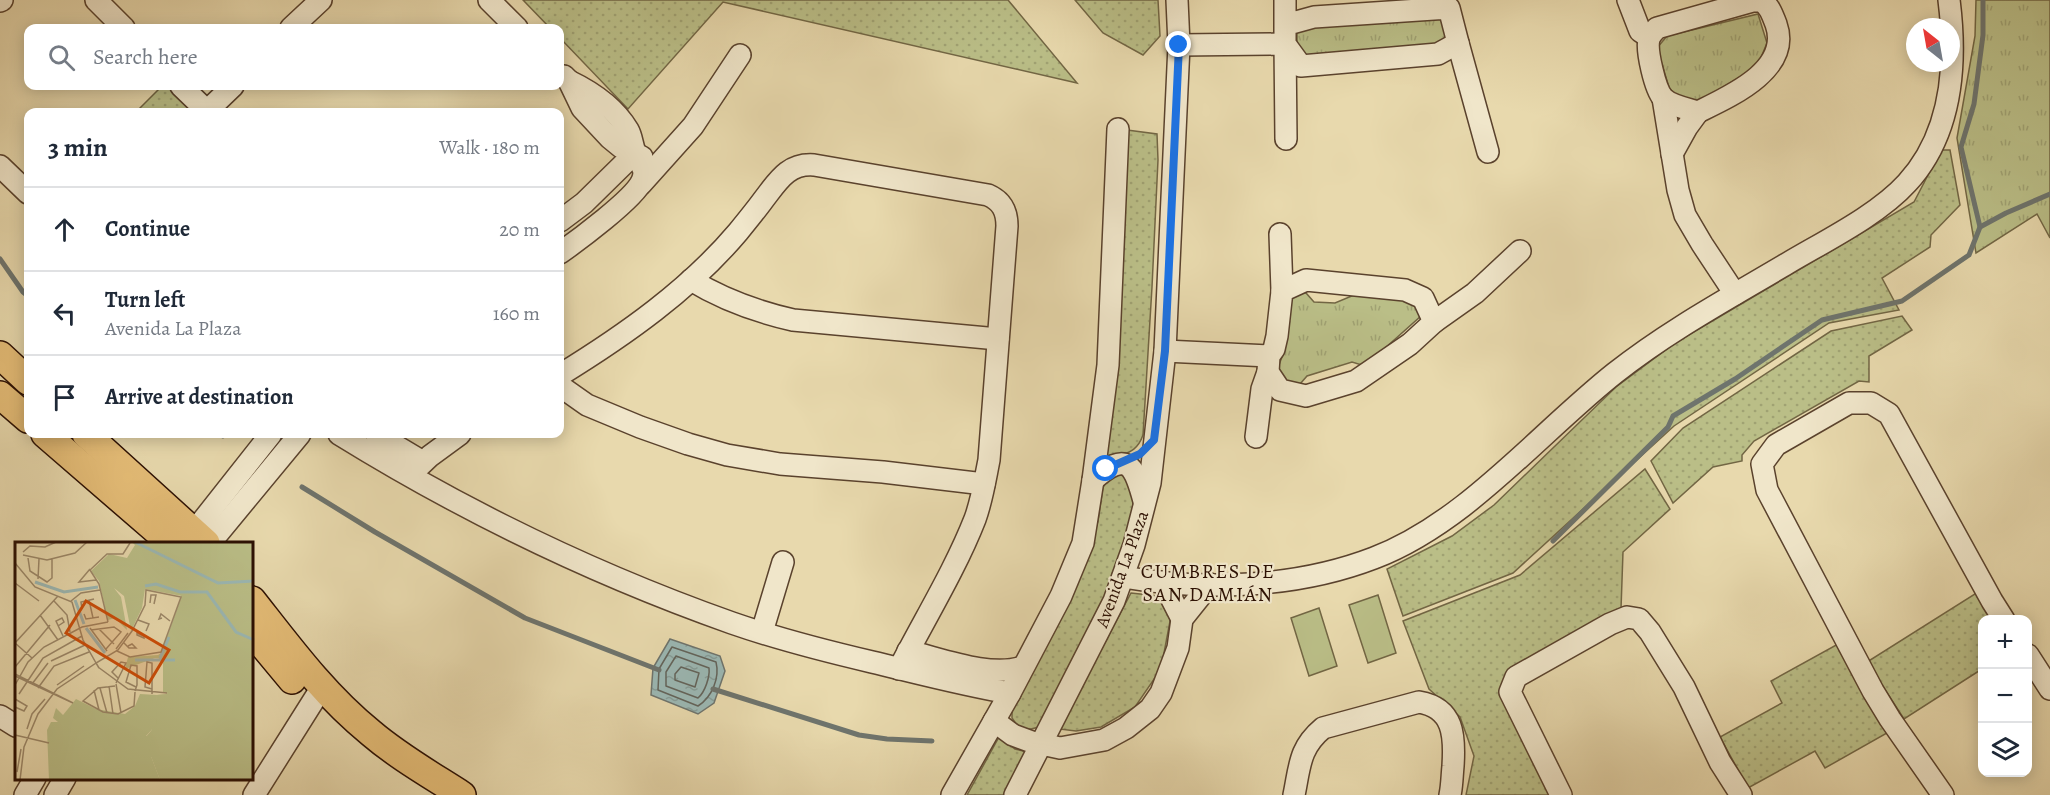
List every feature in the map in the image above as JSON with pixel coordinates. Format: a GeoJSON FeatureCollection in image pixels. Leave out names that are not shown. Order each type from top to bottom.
{"type":"FeatureCollection","features":[{"type":"Feature","properties":{"kind":"main road"},"geometry":{"type":"LineString","coordinates":[[0,355],[24,377]]}},
{"type":"Feature","properties":{"kind":"main road"},"geometry":{"type":"LineString","coordinates":[[0,395],[24,416]]}},
{"type":"Feature","properties":{"kind":"main road"},"geometry":{"type":"LineString","coordinates":[[51,438],[193,541]]}},
{"type":"Feature","properties":{"kind":"main road"},"geometry":{"type":"LineString","coordinates":[[90,438],[193,541]]}},
{"type":"Feature","properties":{"kind":"main road"},"geometry":{"type":"LineString","coordinates":[[254,603],[317,694],[351,716],[389,748],[462,795]]}},
{"type":"Feature","properties":{"kind":"main road"},"geometry":{"type":"LineString","coordinates":[[254,634],[317,694],[380,761],[433,795]]}},
{"type":"Feature","properties":{"kind":"street"},"geometry":{"type":"LineString","coordinates":[[96,0],[120,24]]}},
{"type":"Feature","properties":{"kind":"street"},"geometry":{"type":"LineString","coordinates":[[295,24],[321,0]]}},
{"type":"Feature","properties":{"kind":"street"},"geometry":{"type":"LineString","coordinates":[[489,0],[513,24]]}},
{"type":"Feature","properties":{"kind":"street","name":"Avenida La Plaza"},"geometry":{"type":"LineString","coordinates":[[1015,795],[1114,601],[1145,504],[1153,463],[1165,351],[1179,45],[1177,0]]}},
{"type":"Feature","properties":{"kind":"street"},"geometry":{"type":"LineString","coordinates":[[1285,0],[1286,139]]}},
{"type":"Feature","properties":{"kind":"street"},"geometry":{"type":"LineString","coordinates":[[1628,0],[1640,31],[1649,37]]}},
{"type":"Feature","properties":{"kind":"street"},"geometry":{"type":"LineString","coordinates":[[1672,154],[1698,112],[1753,81],[1768,68],[1774,59],[1778,50],[1778,29],[1769,7],[1762,0],[1657,28],[1649,37],[1648,49],[1663,98],[1672,154],[1678,190],[1685,215],[1735,294]]}},
{"type":"Feature","properties":{"kind":"street"},"geometry":{"type":"LineString","coordinates":[[1123,577],[1163,582],[1244,584],[1331,572],[1378,557],[1416,538],[1450,515],[1519,459],[1613,375],[1668,336],[1848,227],[1885,202],[1907,183],[1918,168],[1936,134],[1949,94],[1954,48],[1949,0]]}},
{"type":"Feature","properties":{"kind":"street"},"geometry":{"type":"LineString","coordinates":[[1179,45],[1285,34],[1314,17],[1448,4],[1488,152]]}},
{"type":"Feature","properties":{"kind":"street"},"geometry":{"type":"LineString","coordinates":[[1285,34],[1301,66],[1438,54],[1458,43]]}},
{"type":"Feature","properties":{"kind":"street"},"geometry":{"type":"LineString","coordinates":[[564,250],[614,210],[641,184],[709,104],[740,55]]}},
{"type":"Feature","properties":{"kind":"street"},"geometry":{"type":"LineString","coordinates":[[564,76],[582,108],[614,142],[652,160],[669,153]]}},
{"type":"Feature","properties":{"kind":"street"},"geometry":{"type":"LineString","coordinates":[[185,90],[203,108]]}},
{"type":"Feature","properties":{"kind":"street"},"geometry":{"type":"LineString","coordinates":[[211,108],[229,90]]}},
{"type":"Feature","properties":{"kind":"street"},"geometry":{"type":"LineString","coordinates":[[1663,98],[1680,107],[1698,112]]}},
{"type":"Feature","properties":{"kind":"street"},"geometry":{"type":"LineString","coordinates":[[952,795],[1010,693],[1061,596],[1079,554],[1093,480],[1108,365],[1118,129]]}},
{"type":"Feature","properties":{"kind":"street"},"geometry":{"type":"LineString","coordinates":[[635,153],[643,166],[641,184]]}},
{"type":"Feature","properties":{"kind":"street"},"geometry":{"type":"LineString","coordinates":[[564,218],[584,203],[635,153]]}},
{"type":"Feature","properties":{"kind":"street"},"geometry":{"type":"LineString","coordinates":[[564,372],[636,324],[691,280],[738,232],[784,174],[799,166],[814,165],[988,195],[1002,205],[1007,218],[989,460],[980,504],[970,529],[903,660]]}},
{"type":"Feature","properties":{"kind":"street"},"geometry":{"type":"LineString","coordinates":[[0,166],[24,189]]}},
{"type":"Feature","properties":{"kind":"street"},"geometry":{"type":"LineString","coordinates":[[1256,437],[1262,389],[1277,336],[1282,291],[1280,234]]}},
{"type":"Feature","properties":{"kind":"street"},"geometry":{"type":"LineString","coordinates":[[1269,364],[1280,390],[1306,396],[1356,381],[1410,344],[1434,322],[1475,293],[1520,251]]}},
{"type":"Feature","properties":{"kind":"street"},"geometry":{"type":"LineString","coordinates":[[691,280],[728,299],[765,313],[794,320],[998,339]]}},
{"type":"Feature","properties":{"kind":"street"},"geometry":{"type":"LineString","coordinates":[[1282,291],[1306,280],[1405,290],[1424,298],[1434,322]]}},
{"type":"Feature","properties":{"kind":"street"},"geometry":{"type":"LineString","coordinates":[[1165,351],[1269,364]]}},
{"type":"Feature","properties":{"kind":"street"},"geometry":{"type":"LineString","coordinates":[[564,389],[587,405],[640,427],[688,444],[727,454],[788,465],[894,473],[984,484]]}},
{"type":"Feature","properties":{"kind":"street"},"geometry":{"type":"LineString","coordinates":[[1943,795],[1873,691],[1767,489],[1762,464],[1776,445],[1850,403],[1871,403],[1889,414],[2001,615]]}},
{"type":"Feature","properties":{"kind":"street"},"geometry":{"type":"LineString","coordinates":[[193,541],[269,438]]}},
{"type":"Feature","properties":{"kind":"street"},"geometry":{"type":"LineString","coordinates":[[193,541],[296,438]]}},
{"type":"Feature","properties":{"kind":"street"},"geometry":{"type":"LineString","coordinates":[[348,438],[417,468]]}},
{"type":"Feature","properties":{"kind":"street"},"geometry":{"type":"LineString","coordinates":[[380,438],[474,509],[558,551],[673,601],[762,632],[903,660],[1010,693]]}},
{"type":"Feature","properties":{"kind":"street"},"geometry":{"type":"LineString","coordinates":[[417,468],[455,438]]}},
{"type":"Feature","properties":{"kind":"street"},"geometry":{"type":"LineString","coordinates":[[1093,480],[1106,469],[1140,454],[1154,440]]}},
{"type":"Feature","properties":{"kind":"street"},"geometry":{"type":"LineString","coordinates":[[1117,464],[1124,464],[1134,471],[1145,504]]}},
{"type":"Feature","properties":{"kind":"street"},"geometry":{"type":"LineString","coordinates":[[762,632],[783,562]]}},
{"type":"Feature","properties":{"kind":"street"},"geometry":{"type":"LineString","coordinates":[[1163,582],[1182,619]]}},
{"type":"Feature","properties":{"kind":"street"},"geometry":{"type":"LineString","coordinates":[[994,720],[1013,735],[1060,748],[1104,740],[1126,728],[1145,714],[1161,693],[1178,648],[1182,619],[1210,584]]}},
{"type":"Feature","properties":{"kind":"street"},"geometry":{"type":"LineString","coordinates":[[1561,795],[1510,692],[1516,677],[1610,624],[1628,617],[1639,619],[1650,632],[1684,687],[1720,762],[1741,795]]}},
{"type":"Feature","properties":{"kind":"street"},"geometry":{"type":"LineString","coordinates":[[903,660],[999,671],[1023,667]]}},
{"type":"Feature","properties":{"kind":"street"},"geometry":{"type":"LineString","coordinates":[[2032,661],[2050,689]]}},
{"type":"Feature","properties":{"kind":"street"},"geometry":{"type":"LineString","coordinates":[[254,795],[317,694]]}},
{"type":"Feature","properties":{"kind":"street"},"geometry":{"type":"LineString","coordinates":[[1294,795],[1302,755],[1310,739],[1323,728],[1419,702],[1432,704],[1444,714],[1451,728],[1454,747],[1450,795]]}},
{"type":"Feature","properties":{"kind":"street"},"geometry":{"type":"LineString","coordinates":[[0,716],[15,725]]}},
{"type":"Feature","properties":{"kind":"street"},"geometry":{"type":"LineString","coordinates":[[25,795],[34,780]]}},
{"type":"Feature","properties":{"kind":"street"},"geometry":{"type":"LineString","coordinates":[[55,795],[64,780]]}},
{"type":"Feature","properties":{"kind":"green space"},"geometry":{"type":"Polygon","coordinates":[[[523,0],[1008,0],[1077,83],[723,2],[628,109],[564,42],[564,24],[546,24],[523,0]]]}},
{"type":"Feature","properties":{"kind":"green space"},"geometry":{"type":"Polygon","coordinates":[[[1075,0],[1158,0],[1160,36],[1143,55],[1103,33],[1075,0]]]}},
{"type":"Feature","properties":{"kind":"green space"},"geometry":{"type":"Polygon","coordinates":[[[1976,0],[2050,0],[2050,238],[2037,214],[1976,253],[1957,138],[1975,36],[1976,0]]]}},
{"type":"Feature","properties":{"kind":"green space"},"geometry":{"type":"Polygon","coordinates":[[[1442,13],[1448,44],[1297,56],[1297,25],[1442,13]]]}},
{"type":"Feature","properties":{"kind":"green space"},"geometry":{"type":"Polygon","coordinates":[[[1758,14],[1767,43],[1757,67],[1693,105],[1672,97],[1657,48],[1667,36],[1758,14]]]}},
{"type":"Feature","properties":{"kind":"green space"},"geometry":{"type":"Polygon","coordinates":[[[158,90],[176,90],[196,108],[140,108],[158,90]]]}},
{"type":"Feature","properties":{"kind":"green space"},"geometry":{"type":"Polygon","coordinates":[[[1127,130],[1157,134],[1158,160],[1143,435],[1133,450],[1106,462],[1121,296],[1127,130]]]}},
{"type":"Feature","properties":{"kind":"green space"},"geometry":{"type":"Polygon","coordinates":[[[1941,150],[1950,150],[1960,205],[1931,235],[1930,247],[1882,278],[1899,310],[1829,323],[1674,426],[1513,573],[1403,616],[1387,569],[1452,536],[1494,505],[1616,387],[1675,343],[1914,202],[1941,150]]]}},
{"type":"Feature","properties":{"kind":"green space"},"geometry":{"type":"Polygon","coordinates":[[[1300,291],[1306,293],[1314,302],[1335,303],[1354,295],[1413,300],[1422,315],[1365,366],[1352,362],[1307,376],[1300,384],[1292,385],[1285,383],[1279,373],[1279,365],[1283,354],[1287,306],[1291,297],[1300,291]]]}},
{"type":"Feature","properties":{"kind":"green space"},"geometry":{"type":"Polygon","coordinates":[[[1902,316],[1912,330],[1869,356],[1869,382],[1859,381],[1754,441],[1742,455],[1742,461],[1713,467],[1673,503],[1651,461],[1683,428],[1831,331],[1902,316]]]}},
{"type":"Feature","properties":{"kind":"green space"},"geometry":{"type":"Polygon","coordinates":[[[1645,469],[1670,509],[1623,552],[1621,609],[1510,671],[1550,795],[1466,795],[1474,756],[1460,717],[1429,689],[1403,621],[1520,575],[1645,469]]]}},
{"type":"Feature","properties":{"kind":"green space"},"geometry":{"type":"Polygon","coordinates":[[[1123,474],[1138,495],[1113,582],[1039,727],[1027,730],[1019,728],[1012,718],[1012,706],[1088,557],[1098,521],[1103,487],[1110,478],[1123,474]]]}},
{"type":"Feature","properties":{"kind":"green space"},"geometry":{"type":"Polygon","coordinates":[[[1978,592],[1992,615],[1978,615],[1978,672],[1904,719],[1867,662],[1978,592]]]}},
{"type":"Feature","properties":{"kind":"green space"},"geometry":{"type":"Polygon","coordinates":[[[1131,593],[1158,596],[1171,616],[1161,669],[1135,707],[1101,727],[1076,731],[1059,729],[1131,593]]]}},
{"type":"Feature","properties":{"kind":"green space"},"geometry":{"type":"Polygon","coordinates":[[[1378,595],[1396,653],[1368,663],[1349,605],[1378,595]]]}},
{"type":"Feature","properties":{"kind":"green space"},"geometry":{"type":"Polygon","coordinates":[[[1319,608],[1337,666],[1309,676],[1291,618],[1319,608]]]}},
{"type":"Feature","properties":{"kind":"green space"},"geometry":{"type":"Polygon","coordinates":[[[1838,644],[1887,733],[1825,768],[1815,751],[1748,788],[1720,737],[1782,703],[1771,681],[1838,644]]]}},
{"type":"Feature","properties":{"kind":"green space"},"geometry":{"type":"Polygon","coordinates":[[[999,737],[1015,749],[1027,752],[1003,795],[967,795],[999,737]]]}},
{"type":"Feature","properties":{"kind":"water"},"geometry":{"type":"Polygon","coordinates":[[[670,639],[720,656],[725,671],[714,703],[698,714],[651,695],[653,668],[670,639]]]}},
{"type":"Feature","properties":{"kind":"waterway"},"geometry":{"type":"LineString","coordinates":[[1553,541],[1668,427],[1673,416],[1735,379],[1822,320],[1902,301],[1969,255],[1980,227],[1961,147],[1974,104],[1983,35],[1983,0]]}},
{"type":"Feature","properties":{"kind":"waterway"},"geometry":{"type":"LineString","coordinates":[[1980,227],[2050,194]]}},
{"type":"Feature","properties":{"kind":"waterway"},"geometry":{"type":"LineString","coordinates":[[0,259],[24,293]]}},
{"type":"Feature","properties":{"kind":"waterway"},"geometry":{"type":"LineString","coordinates":[[302,487],[375,532],[525,618],[659,670]]}},
{"type":"Feature","properties":{"kind":"waterway"},"geometry":{"type":"LineString","coordinates":[[713,689],[859,735],[932,741]]}},
{"type":"Feature","properties":{"kind":"district","name":"CUMBRES DE SAN DAMIÁN"},"geometry":{"type":"Point","coordinates":[1208,582]}},
{"type":"Feature","properties":{"kind":"route"},"geometry":{"type":"LineString","coordinates":[[1106,469],[1140,454],[1154,440],[1165,351],[1179,45]]}}]}
